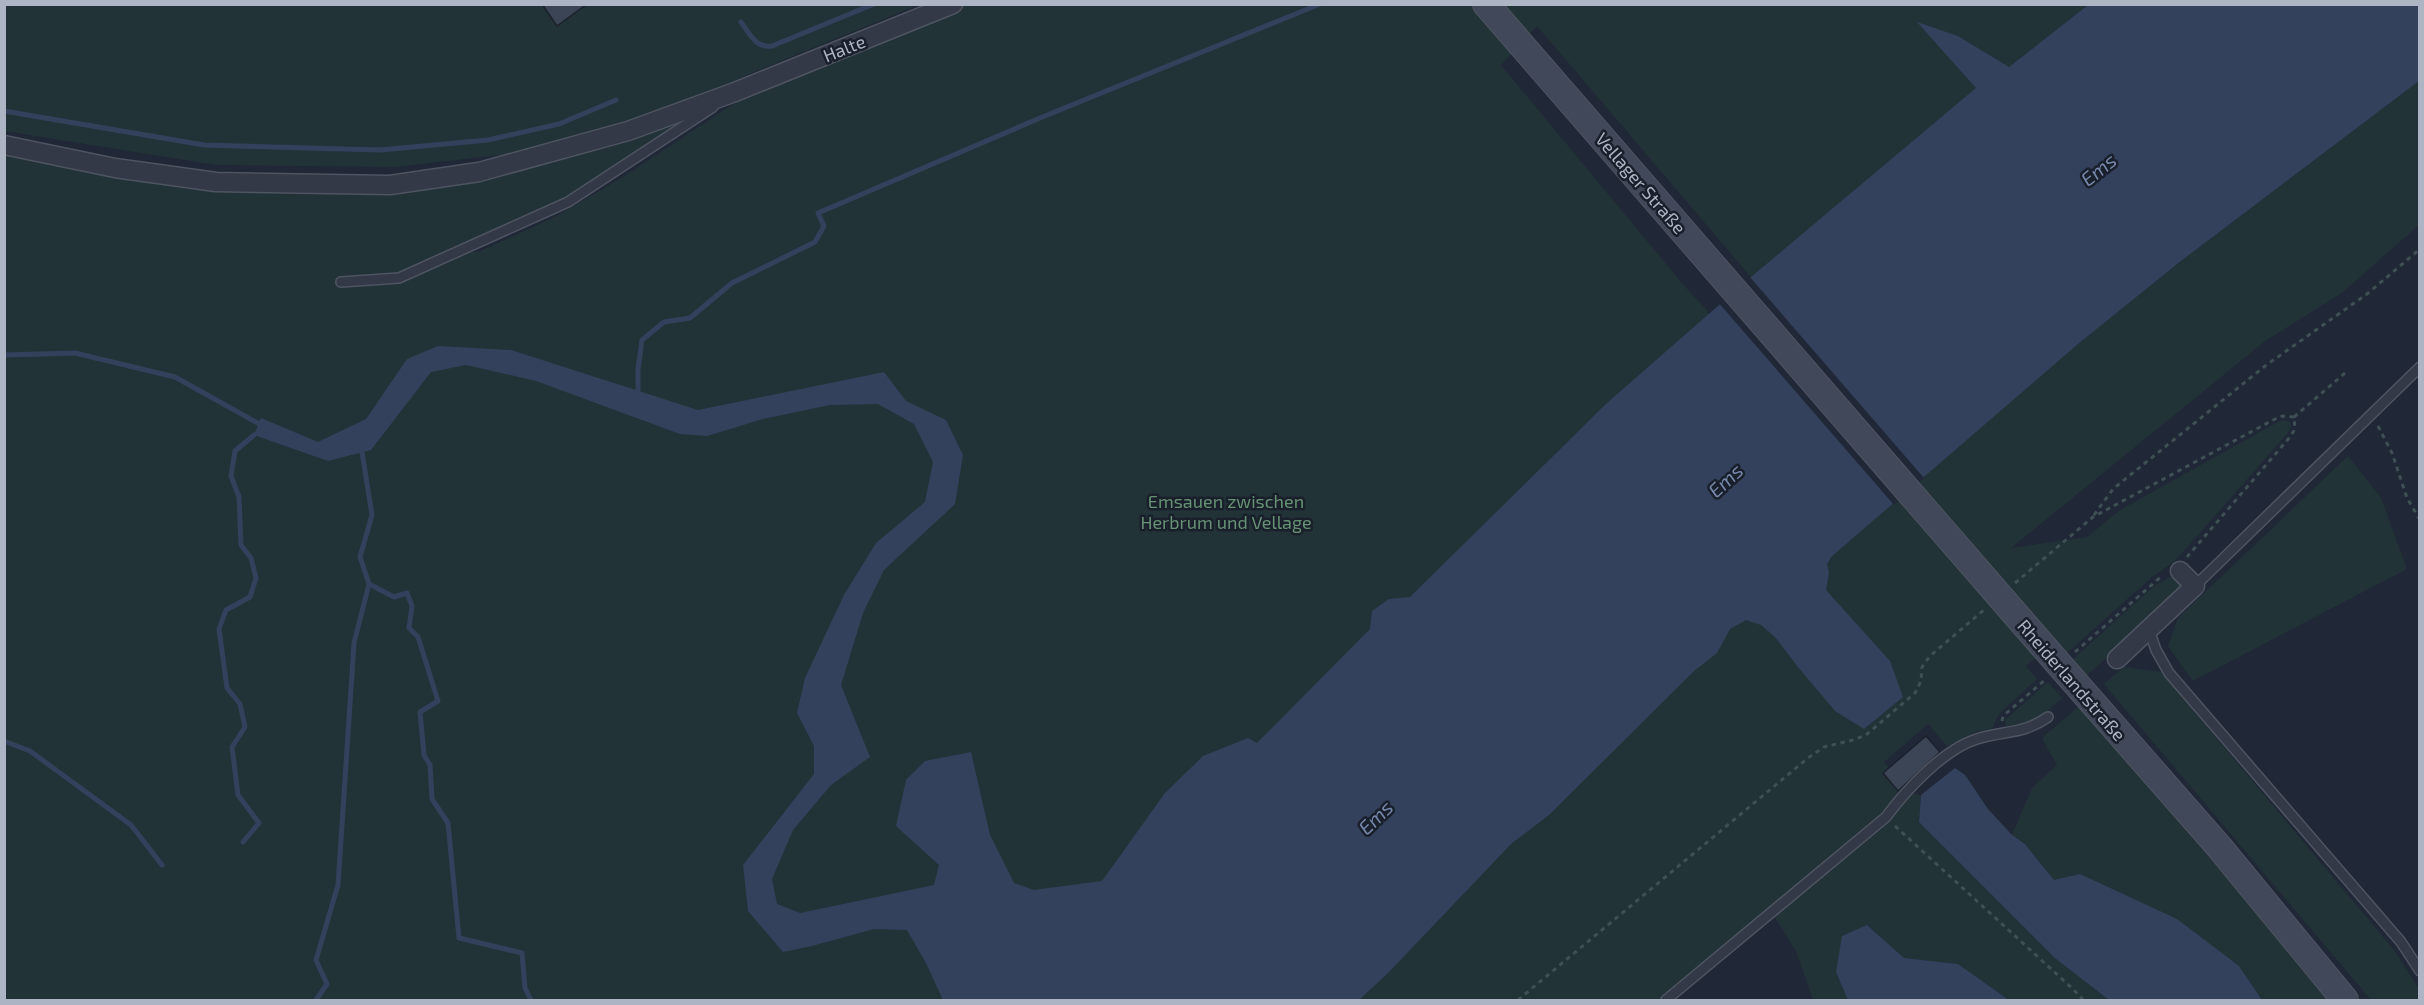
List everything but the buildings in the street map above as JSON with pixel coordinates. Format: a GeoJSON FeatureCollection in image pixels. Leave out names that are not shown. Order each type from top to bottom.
{"type":"FeatureCollection","features":[{"type":"Feature","properties":{"kind":"main road","name":"Vellager Straße"},"geometry":{"type":"LineString","coordinates":[[1486,4],[1795,362]]}},
{"type":"Feature","properties":{"kind":"main road","name":"Rheiderlandstraße"},"geometry":{"type":"LineString","coordinates":[[1795,362],[2063,662],[2345,1000]]}},
{"type":"Feature","properties":{"kind":"street","name":"Halte"},"geometry":{"type":"LineString","coordinates":[[4,145],[115,168],[216,182],[390,185],[479,172],[628,131],[735,92],[953,4]]}},
{"type":"Feature","properties":{"kind":"street"},"geometry":{"type":"LineString","coordinates":[[2117,658],[2195,586],[2180,571]]}},
{"type":"Feature","properties":{"kind":"lane"},"geometry":{"type":"LineString","coordinates":[[341,282],[399,278],[568,202],[735,92]]}},
{"type":"Feature","properties":{"kind":"lane"},"geometry":{"type":"LineString","coordinates":[[2195,586],[2420,367]]}},
{"type":"Feature","properties":{"kind":"lane"},"geometry":{"type":"LineString","coordinates":[[2149,630],[2156,650],[2169,673],[2401,942],[2420,971]]}},
{"type":"Feature","properties":{"kind":"lane"},"geometry":{"type":"LineString","coordinates":[[1666,1000],[1886,817],[1904,792],[1955,749],[1976,739],[2034,727],[2048,717]]}},
{"type":"Feature","properties":{"kind":"path"},"geometry":{"type":"LineString","coordinates":[[2093,517],[2113,489],[2265,366],[2367,294],[2420,249]]}},
{"type":"Feature","properties":{"kind":"path"},"geometry":{"type":"LineString","coordinates":[[2011,586],[2093,517],[2273,420],[2282,416],[2294,417],[2345,373]]}},
{"type":"Feature","properties":{"kind":"path"},"geometry":{"type":"LineString","coordinates":[[2371,414],[2392,453],[2406,498],[2420,520]]}},
{"type":"Feature","properties":{"kind":"path"},"geometry":{"type":"LineString","coordinates":[[2000,734],[2003,716],[2153,582],[2167,572],[2180,571],[2185,559],[2290,437],[2295,429],[2294,417]]}},
{"type":"Feature","properties":{"kind":"path"},"geometry":{"type":"LineString","coordinates":[[1518,1000],[1808,758],[1824,747],[1866,735],[1915,693],[1921,681],[1923,668],[1930,656],[1993,602]]}},
{"type":"Feature","properties":{"kind":"path"},"geometry":{"type":"LineString","coordinates":[[1886,817],[2083,1000]]}},
{"type":"Feature","properties":{"kind":"green space"},"geometry":{"type":"Polygon","coordinates":[[[4,5],[918,5],[749,74],[700,98],[639,120],[517,153],[396,167],[216,165],[5,131],[4,5]]]}},
{"type":"Feature","properties":{"kind":"green space","name":"Emsauen zwischen Herbrum und Vellage"},"geometry":{"type":"Polygon","coordinates":[[[962,5],[2088,5],[2009,67],[1958,36],[1919,23],[1977,88],[1751,277],[1537,26],[1501,65],[1681,282],[1886,508],[2078,344],[2181,261],[2419,81],[2420,224],[2343,292],[2264,342],[2011,548],[2087,537],[2120,510],[2278,422],[2284,420],[2290,422],[2291,427],[2287,434],[2176,560],[2151,578],[2068,652],[2056,640],[2026,666],[2037,679],[1999,714],[1992,729],[1975,732],[1947,746],[1928,724],[1884,762],[1901,783],[1904,792],[1921,795],[1919,822],[2056,959],[2109,1000],[2009,1000],[1958,964],[1904,958],[1867,925],[1836,972],[1848,1000],[1813,1000],[1796,951],[1772,913],[1666,1000],[5,1000],[4,151],[99,169],[379,189],[719,102],[549,210],[458,252],[478,252],[553,218],[623,177],[763,84],[962,5]]]}},
{"type":"Feature","properties":{"kind":"green space"},"geometry":{"type":"Polygon","coordinates":[[[2348,456],[2381,498],[2407,569],[2193,681],[2168,646],[2178,618],[2348,456]]]}},
{"type":"Feature","properties":{"kind":"green space"},"geometry":{"type":"Polygon","coordinates":[[[2170,577],[2177,578],[2180,583],[2175,597],[2085,677],[2071,661],[2154,586],[2170,577]]]}},
{"type":"Feature","properties":{"kind":"green space"},"geometry":{"type":"Polygon","coordinates":[[[2124,667],[2161,672],[2394,950],[2419,989],[2419,1000],[2371,1000],[2104,684],[2124,667]]]}},
{"type":"Feature","properties":{"kind":"green space"},"geometry":{"type":"Polygon","coordinates":[[[2048,682],[2062,698],[2033,724],[2008,727],[2005,724],[2006,719],[2048,682]]]}},
{"type":"Feature","properties":{"kind":"green space"},"geometry":{"type":"Polygon","coordinates":[[[2079,706],[2331,1000],[2262,1000],[2239,966],[2054,880],[2025,844],[2012,835],[2032,788],[2057,765],[2042,738],[2079,706]]]}},
{"type":"Feature","properties":{"kind":"water","name":"Ems"},"geometry":{"type":"Polygon","coordinates":[[[2088,5],[2419,5],[2419,81],[2181,261],[2078,344],[1831,557],[1827,564],[1829,573],[1826,590],[1890,661],[1903,697],[1864,729],[1835,711],[1775,637],[1761,625],[1746,620],[1730,629],[1717,653],[1694,671],[1549,815],[1512,843],[1389,972],[1359,1000],[943,1000],[926,963],[907,930],[874,929],[783,952],[748,911],[743,865],[814,774],[814,746],[797,713],[805,678],[844,595],[876,543],[925,502],[933,462],[914,424],[878,404],[830,405],[763,419],[707,436],[680,434],[536,381],[466,365],[431,372],[371,450],[328,461],[254,435],[261,418],[318,442],[366,419],[407,359],[438,346],[511,350],[698,410],[884,372],[906,401],[946,420],[963,455],[955,504],[884,570],[863,613],[841,685],[870,757],[831,785],[793,830],[772,879],[777,904],[800,913],[934,885],[939,865],[896,826],[906,780],[925,761],[971,752],[990,835],[1014,883],[1034,890],[1102,881],[1165,793],[1203,756],[1248,738],[1257,743],[1370,629],[1372,611],[1389,599],[1410,597],[1607,403],[1751,277],[1976,88],[1917,22],[1958,36],[2009,67],[2088,5]]]}},
{"type":"Feature","properties":{"kind":"water"},"geometry":{"type":"Polygon","coordinates":[[[1955,768],[1965,775],[1988,809],[2012,835],[2025,844],[2054,880],[2080,874],[2177,919],[2239,966],[2262,1000],[2109,1000],[2056,959],[1919,822],[1921,795],[1955,768]]]}},
{"type":"Feature","properties":{"kind":"water"},"geometry":{"type":"Polygon","coordinates":[[[1867,925],[1904,958],[1958,964],[2009,1000],[1848,1000],[1836,972],[1842,936],[1867,925]]]}},
{"type":"Feature","properties":{"kind":"pier"},"geometry":{"type":"Polygon","coordinates":[[[1749,276],[1924,478],[1894,505],[1718,302],[1749,276]]]}},
{"type":"Feature","properties":{"kind":"waterway"},"geometry":{"type":"LineString","coordinates":[[741,22],[757,42],[761,45],[772,46],[874,4]]}},
{"type":"Feature","properties":{"kind":"waterway"},"geometry":{"type":"LineString","coordinates":[[638,392],[642,340],[664,322],[690,318],[732,283],[815,242],[824,226],[818,213],[1040,118],[1320,4]]}},
{"type":"Feature","properties":{"kind":"waterway"},"geometry":{"type":"LineString","coordinates":[[4,111],[204,145],[380,150],[488,140],[559,124],[616,100]]}},
{"type":"Feature","properties":{"kind":"waterway"},"geometry":{"type":"LineString","coordinates":[[4,355],[75,353],[175,377],[263,426]]}},
{"type":"Feature","properties":{"kind":"waterway"},"geometry":{"type":"LineString","coordinates":[[243,842],[259,823],[238,795],[232,747],[245,727],[240,704],[227,688],[219,629],[226,610],[250,597],[256,578],[251,558],[241,545],[239,497],[231,476],[235,451],[254,435]]}},
{"type":"Feature","properties":{"kind":"waterway"},"geometry":{"type":"LineString","coordinates":[[316,1000],[327,984],[316,960],[338,885],[354,643],[369,584],[360,557],[372,515],[362,452]]}},
{"type":"Feature","properties":{"kind":"waterway"},"geometry":{"type":"LineString","coordinates":[[369,584],[394,597],[407,593],[412,606],[409,628],[418,637],[438,701],[420,712],[424,755],[430,765],[432,799],[448,823],[459,938],[522,953],[525,988],[531,1000]]}},
{"type":"Feature","properties":{"kind":"waterway"},"geometry":{"type":"LineString","coordinates":[[4,741],[30,751],[131,825],[162,865]]}}]}
